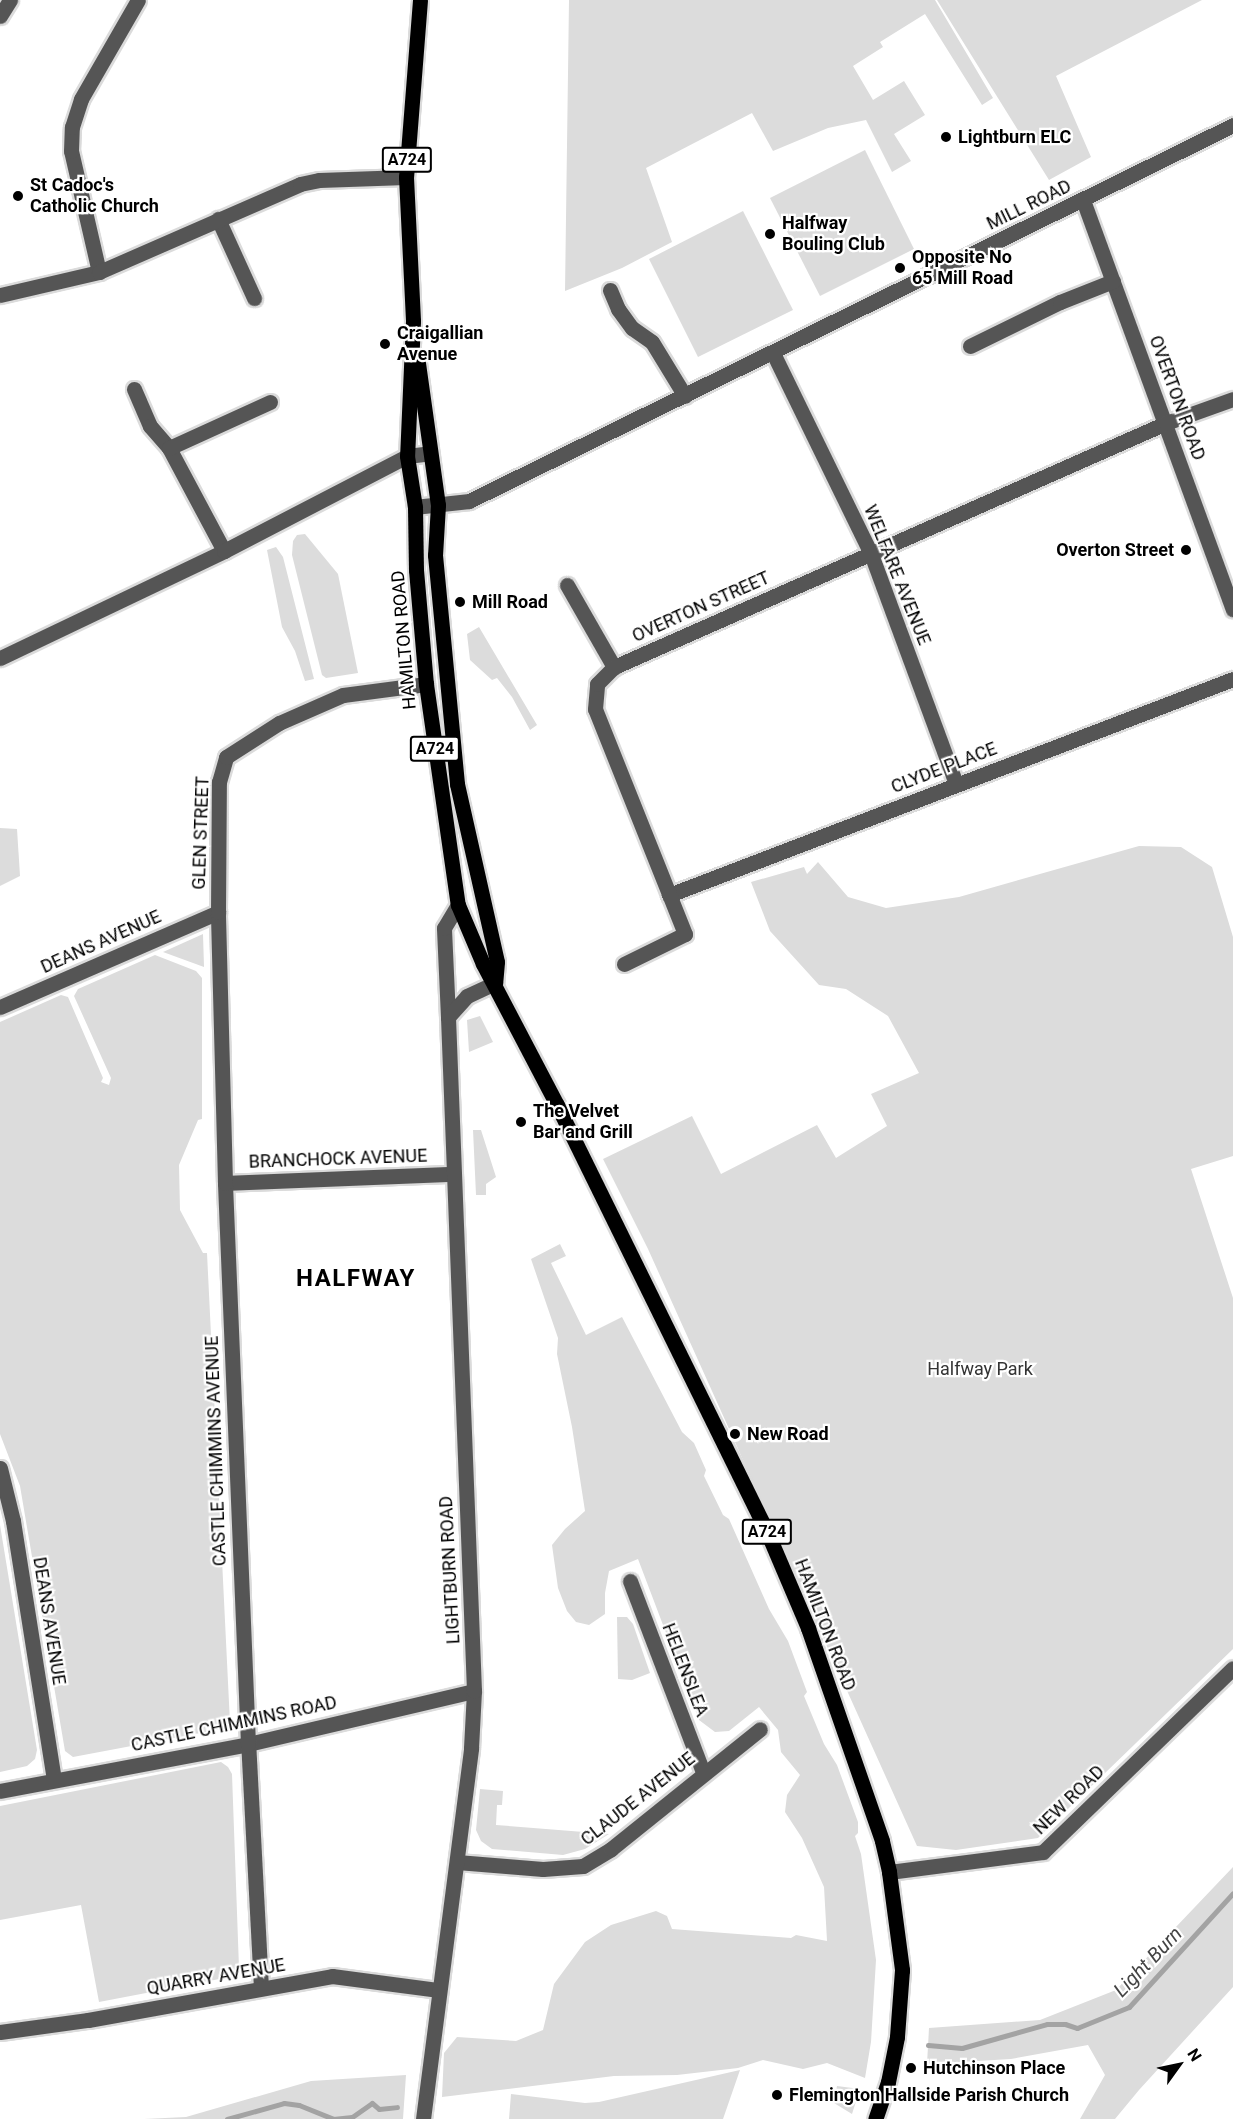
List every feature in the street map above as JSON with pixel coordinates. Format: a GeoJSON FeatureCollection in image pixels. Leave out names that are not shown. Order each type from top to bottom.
{"type":"FeatureCollection","features":[{"type":"Feature","properties":{"kind":"main road","name":"HAMILTON ROAD"},"geometry":{"type":"LineString","coordinates":[[420,0],[406,177],[413,321],[438,505],[435,555],[457,784],[497,962],[495,983]]}},
{"type":"Feature","properties":{"kind":"main road","name":"HAMILTON ROAD"},"geometry":{"type":"LineString","coordinates":[[413,321],[407,456],[415,507],[416,570],[426,684],[458,905],[483,964],[495,983],[768,1534],[808,1628],[882,1841],[889,1872],[902,1970],[897,2037],[888,2082],[875,2119]]}},
{"type":"Feature","properties":{"kind":"street"},"geometry":{"type":"LineString","coordinates":[[0,16],[10,0]]}},
{"type":"Feature","properties":{"kind":"street"},"geometry":{"type":"LineString","coordinates":[[99,272],[71,152],[72,126],[81,99],[138,0]]}},
{"type":"Feature","properties":{"kind":"street","name":"MILL ROAD"},"geometry":{"type":"LineString","coordinates":[[415,507],[469,501],[1233,125]]}},
{"type":"Feature","properties":{"kind":"street"},"geometry":{"type":"LineString","coordinates":[[0,295],[99,272],[300,183],[319,180],[406,177]]}},
{"type":"Feature","properties":{"kind":"street","name":"OVERTON ROAD"},"geometry":{"type":"LineString","coordinates":[[1083,200],[1233,609]]}},
{"type":"Feature","properties":{"kind":"street"},"geometry":{"type":"LineString","coordinates":[[218,219],[254,298]]}},
{"type":"Feature","properties":{"kind":"street"},"geometry":{"type":"LineString","coordinates":[[970,346],[1060,302],[1113,281]]}},
{"type":"Feature","properties":{"kind":"street"},"geometry":{"type":"LineString","coordinates":[[610,290],[618,309],[632,328],[652,342],[685,396]]}},
{"type":"Feature","properties":{"kind":"street","name":"WELFARE AVENUE"},"geometry":{"type":"LineString","coordinates":[[773,353],[871,554],[956,784]]}},
{"type":"Feature","properties":{"kind":"street"},"geometry":{"type":"LineString","coordinates":[[134,389],[150,426],[169,448],[224,551]]}},
{"type":"Feature","properties":{"kind":"street","name":"OVERTON STREET"},"geometry":{"type":"LineString","coordinates":[[624,964],[685,934],[595,709],[597,684],[614,667],[1166,423],[1233,399]]}},
{"type":"Feature","properties":{"kind":"street"},"geometry":{"type":"LineString","coordinates":[[169,448],[270,402]]}},
{"type":"Feature","properties":{"kind":"street"},"geometry":{"type":"LineString","coordinates":[[0,658],[224,551],[407,456],[430,453]]}},
{"type":"Feature","properties":{"kind":"street"},"geometry":{"type":"LineString","coordinates":[[567,585],[614,667]]}},
{"type":"Feature","properties":{"kind":"street","name":"CLYDE PLACE"},"geometry":{"type":"LineString","coordinates":[[669,895],[1233,679]]}},
{"type":"Feature","properties":{"kind":"street","name":"GLEN STREET"},"geometry":{"type":"LineString","coordinates":[[218,912],[219,782],[226,757],[238,747],[279,723],[343,695],[426,684]]}},
{"type":"Feature","properties":{"kind":"street","name":"LIGHTBURN ROAD"},"geometry":{"type":"LineString","coordinates":[[423,2119],[471,1748],[474,1691],[444,928],[458,905]]}},
{"type":"Feature","properties":{"kind":"street","name":"DEANS AVENUE"},"geometry":{"type":"LineString","coordinates":[[0,1007],[218,912]]}},
{"type":"Feature","properties":{"kind":"street","name":"CASTLE CHIMMINS AVENUE"},"geometry":{"type":"LineString","coordinates":[[218,912],[225,1183],[248,1744],[261,1988]]}},
{"type":"Feature","properties":{"kind":"street"},"geometry":{"type":"LineString","coordinates":[[448,1017],[467,996],[495,983]]}},
{"type":"Feature","properties":{"kind":"street","name":"BRANCHOCK AVENUE"},"geometry":{"type":"LineString","coordinates":[[225,1183],[453,1174]]}},
{"type":"Feature","properties":{"kind":"street","name":"DEANS AVENUE"},"geometry":{"type":"LineString","coordinates":[[0,1468],[13,1521],[54,1780]]}},
{"type":"Feature","properties":{"kind":"street","name":"HELENSLEA"},"geometry":{"type":"LineString","coordinates":[[630,1581],[703,1772]]}},
{"type":"Feature","properties":{"kind":"street","name":"NEW ROAD"},"geometry":{"type":"LineString","coordinates":[[889,1872],[1043,1852],[1233,1668]]}},
{"type":"Feature","properties":{"kind":"street","name":"CASTLE CHIMMINS ROAD"},"geometry":{"type":"LineString","coordinates":[[0,1791],[248,1744],[474,1691]]}},
{"type":"Feature","properties":{"kind":"street","name":"CLAUDE AVENUE"},"geometry":{"type":"LineString","coordinates":[[457,1862],[543,1869],[583,1866],[620,1843],[703,1772],[760,1728]]}},
{"type":"Feature","properties":{"kind":"street","name":"QUARRY AVENUE"},"geometry":{"type":"LineString","coordinates":[[0,2032],[88,2020],[332,1976],[440,1990]]}},
{"type":"Feature","properties":{"kind":"green space"},"geometry":{"type":"Polygon","coordinates":[[[569,0],[935,0],[993,98],[982,105],[925,14],[880,42],[883,47],[853,66],[873,100],[904,81],[925,115],[894,134],[911,161],[892,172],[866,120],[828,128],[773,151],[752,113],[646,168],[672,242],[622,268],[565,291],[569,0]]]}},
{"type":"Feature","properties":{"kind":"green space"},"geometry":{"type":"Polygon","coordinates":[[[937,0],[1202,0],[1056,76],[1091,157],[1049,180],[937,0]]]}},
{"type":"Feature","properties":{"kind":"green space"},"geometry":{"type":"Polygon","coordinates":[[[865,150],[914,249],[820,296],[770,198],[865,150]]]}},
{"type":"Feature","properties":{"kind":"green space"},"geometry":{"type":"Polygon","coordinates":[[[743,211],[793,310],[698,357],[649,259],[743,211]]]}},
{"type":"Feature","properties":{"kind":"green space"},"geometry":{"type":"Polygon","coordinates":[[[305,534],[338,574],[358,673],[326,678],[322,675],[292,555],[293,541],[297,535],[305,534]]]}},
{"type":"Feature","properties":{"kind":"green space"},"geometry":{"type":"Polygon","coordinates":[[[276,547],[283,557],[314,679],[305,681],[295,651],[282,627],[267,550],[276,547]]]}},
{"type":"Feature","properties":{"kind":"green space"},"geometry":{"type":"Polygon","coordinates":[[[479,627],[537,725],[530,730],[512,697],[497,678],[492,680],[470,660],[467,634],[479,627]]]}},
{"type":"Feature","properties":{"kind":"green space"},"geometry":{"type":"Polygon","coordinates":[[[0,828],[17,829],[20,876],[0,886],[0,828]]]}},
{"type":"Feature","properties":{"kind":"green space","name":"Halfway Park"},"geometry":{"type":"Polygon","coordinates":[[[1139,846],[1181,847],[1212,867],[1233,937],[1233,1156],[1191,1169],[1233,1298],[1233,1649],[1038,1838],[956,1850],[917,1846],[648,1249],[603,1159],[692,1116],[721,1174],[817,1125],[836,1158],[887,1126],[871,1094],[919,1073],[888,1016],[846,989],[819,985],[770,931],[751,882],[804,867],[807,874],[818,862],[848,897],[886,908],[959,897],[1139,846]]]}},
{"type":"Feature","properties":{"kind":"green space"},"geometry":{"type":"Polygon","coordinates":[[[203,934],[204,967],[163,952],[203,934]]]}},
{"type":"Feature","properties":{"kind":"green space"},"geometry":{"type":"Polygon","coordinates":[[[155,955],[196,971],[202,978],[202,1119],[198,1120],[179,1165],[180,1210],[203,1253],[207,1253],[230,1723],[227,1728],[73,1757],[65,1751],[20,1486],[0,1434],[0,1022],[61,995],[68,997],[103,1078],[101,1082],[109,1085],[111,1078],[74,996],[78,989],[155,955]]]}},
{"type":"Feature","properties":{"kind":"green space"},"geometry":{"type":"Polygon","coordinates":[[[480,1016],[493,1042],[469,1052],[467,1020],[480,1016]]]}},
{"type":"Feature","properties":{"kind":"green space"},"geometry":{"type":"Polygon","coordinates":[[[473,1130],[481,1130],[496,1177],[486,1184],[486,1195],[476,1195],[473,1130]]]}},
{"type":"Feature","properties":{"kind":"green space"},"geometry":{"type":"Polygon","coordinates":[[[560,1244],[566,1256],[551,1263],[586,1335],[622,1317],[682,1432],[694,1443],[706,1470],[704,1476],[723,1515],[729,1519],[769,1609],[788,1641],[807,1692],[804,1696],[824,1744],[837,1765],[858,1822],[858,1833],[855,1836],[861,1854],[876,1960],[871,2042],[865,2078],[827,2063],[803,2069],[763,2060],[738,2068],[677,2075],[614,2076],[442,2097],[444,2053],[457,2037],[516,2041],[543,2030],[554,1984],[585,1942],[611,1925],[656,1911],[667,1916],[672,1929],[791,1938],[796,1935],[827,1941],[824,1887],[802,1838],[785,1812],[787,1795],[800,1775],[781,1752],[778,1730],[759,1707],[729,1731],[715,1732],[699,1720],[638,1559],[609,1571],[605,1593],[605,1614],[589,1625],[576,1622],[567,1611],[558,1588],[552,1545],[565,1529],[585,1511],[572,1427],[557,1354],[558,1338],[531,1259],[560,1244]]]}},
{"type":"Feature","properties":{"kind":"green space"},"geometry":{"type":"Polygon","coordinates":[[[0,1525],[37,1750],[35,1759],[27,1766],[0,1772],[0,1525]]]}},
{"type":"Feature","properties":{"kind":"green space"},"geometry":{"type":"Polygon","coordinates":[[[617,1617],[627,1617],[633,1624],[650,1673],[632,1680],[618,1679],[617,1617]]]}},
{"type":"Feature","properties":{"kind":"green space"},"geometry":{"type":"Polygon","coordinates":[[[221,1762],[232,1774],[239,1968],[235,1976],[99,2002],[81,1905],[0,1920],[0,1806],[221,1762]]]}},
{"type":"Feature","properties":{"kind":"green space"},"geometry":{"type":"Polygon","coordinates":[[[480,1789],[503,1791],[502,1805],[497,1805],[496,1825],[609,1834],[585,1849],[563,1855],[492,1849],[481,1841],[476,1830],[480,1789]]]}},
{"type":"Feature","properties":{"kind":"green space"},"geometry":{"type":"Polygon","coordinates":[[[1233,1867],[1233,1987],[1115,2119],[1080,2119],[1105,2075],[1088,2045],[1011,2059],[927,2064],[929,2028],[1040,2020],[1116,1990],[1233,1867]]]}},
{"type":"Feature","properties":{"kind":"green space"},"geometry":{"type":"Polygon","coordinates":[[[740,2070],[723,2119],[509,2119],[511,2094],[585,2103],[599,2102],[740,2070]]]}},
{"type":"Feature","properties":{"kind":"green space"},"geometry":{"type":"Polygon","coordinates":[[[406,2075],[403,2119],[144,2119],[186,2117],[311,2081],[406,2075]]]}},
{"type":"Feature","properties":{"kind":"green space"},"geometry":{"type":"Polygon","coordinates":[[[837,2086],[860,2089],[852,2114],[834,2103],[837,2086]]]}},
{"type":"Feature","properties":{"kind":"waterway","name":"Light Burn"},"geometry":{"type":"LineString","coordinates":[[928,2045],[962,2048],[1047,2024],[1065,2024],[1077,2028],[1129,2007],[1233,1893]]}},
{"type":"Feature","properties":{"kind":"waterway","name":"Light Burn"},"geometry":{"type":"LineString","coordinates":[[227,2119],[284,2103],[299,2105],[333,2119],[352,2117],[372,2103],[379,2109],[397,2107]]}},
{"type":"Feature","properties":{"kind":"place","name":"Lightburn ELC"},"geometry":{"type":"Point","coordinates":[946,137]}},
{"type":"Feature","properties":{"kind":"place","name":"St Cadoc's Catholic Church"},"geometry":{"type":"Point","coordinates":[18,196]}},
{"type":"Feature","properties":{"kind":"place","name":"Halfway Bouling Club"},"geometry":{"type":"Point","coordinates":[770,234]}},
{"type":"Feature","properties":{"kind":"place","name":"Opposite No 65 Mill Road"},"geometry":{"type":"Point","coordinates":[900,268]}},
{"type":"Feature","properties":{"kind":"place","name":"Craigallian Avenue"},"geometry":{"type":"Point","coordinates":[385,344]}},
{"type":"Feature","properties":{"kind":"place","name":"Overton Street"},"geometry":{"type":"Point","coordinates":[1186,550]}},
{"type":"Feature","properties":{"kind":"place","name":"Mill Road"},"geometry":{"type":"Point","coordinates":[460,602]}},
{"type":"Feature","properties":{"kind":"place","name":"The Velvet Bar and Grill"},"geometry":{"type":"Point","coordinates":[521,1122]}},
{"type":"Feature","properties":{"kind":"place","name":"New Road"},"geometry":{"type":"Point","coordinates":[735,1434]}},
{"type":"Feature","properties":{"kind":"place","name":"Hutchinson Place"},"geometry":{"type":"Point","coordinates":[911,2068]}},
{"type":"Feature","properties":{"kind":"place","name":"Flemington Hallside Parish Church"},"geometry":{"type":"Point","coordinates":[777,2095]}},
{"type":"Feature","properties":{"kind":"district","name":"HALFWAY"},"geometry":{"type":"Point","coordinates":[356,1279]}}]}
